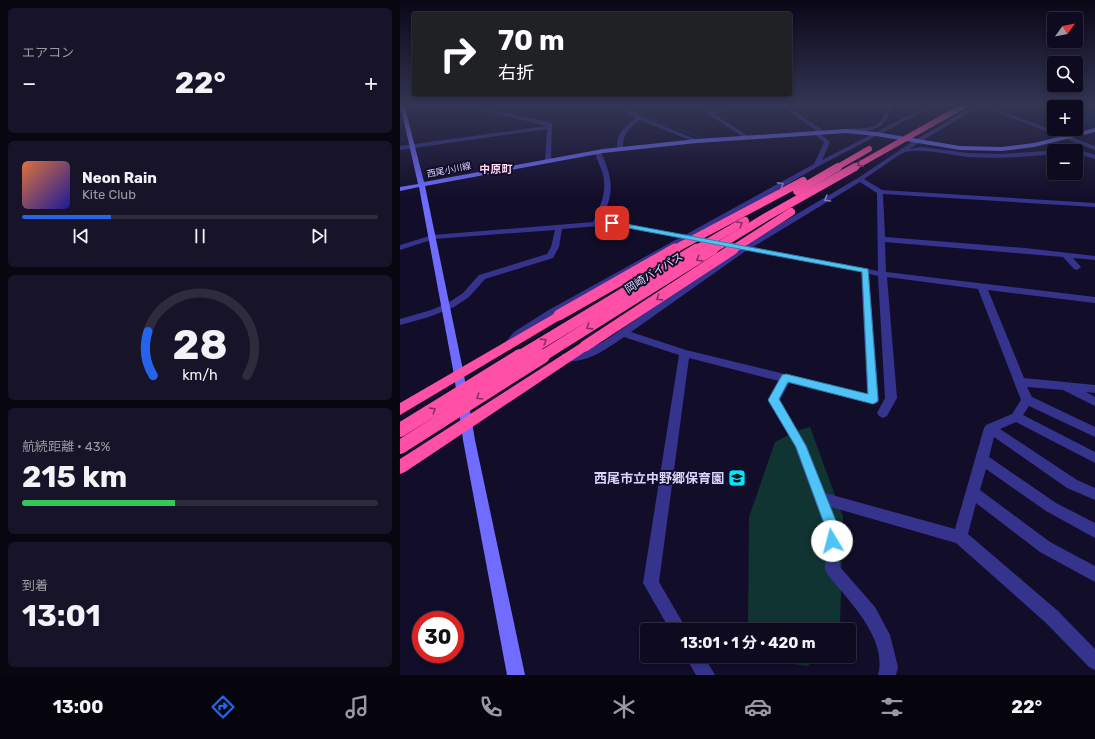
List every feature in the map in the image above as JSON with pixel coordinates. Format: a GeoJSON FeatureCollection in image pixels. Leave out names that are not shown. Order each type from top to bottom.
{"type":"FeatureCollection","features":[{"type":"Feature","properties":{"kind":"highway","name":"岡崎バイパス"},"geometry":{"type":"LineString","coordinates":[[400,430],[597,309],[834,168],[894,136]]}},
{"type":"Feature","properties":{"kind":"highway","name":"岡崎バイパス"},"geometry":{"type":"LineString","coordinates":[[400,447],[606,316],[766,217],[915,136]]}},
{"type":"Feature","properties":{"kind":"highway"},"geometry":{"type":"LineString","coordinates":[[400,410],[558,315],[748,210],[825,169],[834,168]]}},
{"type":"Feature","properties":{"kind":"highway"},"geometry":{"type":"LineString","coordinates":[[406,463],[566,357],[782,218],[828,187],[828,182]]}},
{"type":"Feature","properties":{"kind":"main road"},"geometry":{"type":"LineString","coordinates":[[410,136],[433,237],[459,375],[466,423],[516,675]]}},
{"type":"Feature","properties":{"kind":"main road","name":"西尾小川線"},"geometry":{"type":"LineString","coordinates":[[400,189],[598,152],[776,136]]}},
{"type":"Feature","properties":{"kind":"main road","name":"西尾小川線"},"geometry":{"type":"LineString","coordinates":[[884,136],[960,148],[1002,149],[1034,145],[1073,136]]}},
{"type":"Feature","properties":{"kind":"street"},"geometry":{"type":"LineString","coordinates":[[400,148],[488,136]]}},
{"type":"Feature","properties":{"kind":"street"},"geometry":{"type":"LineString","coordinates":[[548,136],[548,161]]}},
{"type":"Feature","properties":{"kind":"street"},"geometry":{"type":"LineString","coordinates":[[620,149],[618,140],[622,136]]}},
{"type":"Feature","properties":{"kind":"street"},"geometry":{"type":"LineString","coordinates":[[682,136],[697,142]]}},
{"type":"Feature","properties":{"kind":"street"},"geometry":{"type":"LineString","coordinates":[[744,136],[748,138]]}},
{"type":"Feature","properties":{"kind":"street"},"geometry":{"type":"LineString","coordinates":[[817,166],[827,142],[819,136]]}},
{"type":"Feature","properties":{"kind":"street"},"geometry":{"type":"LineString","coordinates":[[505,347],[518,334],[550,313],[685,237],[873,136]]}},
{"type":"Feature","properties":{"kind":"street"},"geometry":{"type":"LineString","coordinates":[[566,357],[582,356],[624,334],[745,248],[860,179],[927,136]]}},
{"type":"Feature","properties":{"kind":"street"},"geometry":{"type":"LineString","coordinates":[[1063,136],[1095,148]]}},
{"type":"Feature","properties":{"kind":"street"},"geometry":{"type":"LineString","coordinates":[[904,150],[912,151],[925,149],[996,156],[1047,153]]}},
{"type":"Feature","properties":{"kind":"street"},"geometry":{"type":"LineString","coordinates":[[596,224],[607,199],[609,182],[598,152]]}},
{"type":"Feature","properties":{"kind":"street"},"geometry":{"type":"LineString","coordinates":[[1083,153],[1095,157]]}},
{"type":"Feature","properties":{"kind":"street"},"geometry":{"type":"LineString","coordinates":[[860,179],[880,192],[1095,205]]}},
{"type":"Feature","properties":{"kind":"street"},"geometry":{"type":"LineString","coordinates":[[880,192],[882,274],[891,398],[883,413]]}},
{"type":"Feature","properties":{"kind":"street"},"geometry":{"type":"LineString","coordinates":[[400,248],[433,237],[612,223],[882,274],[982,288],[1095,300]]}},
{"type":"Feature","properties":{"kind":"street"},"geometry":{"type":"LineString","coordinates":[[400,322],[429,314],[446,307],[467,295],[476,281],[482,277],[550,256],[555,247],[559,227]]}},
{"type":"Feature","properties":{"kind":"street"},"geometry":{"type":"LineString","coordinates":[[881,239],[1025,250],[1095,258]]}},
{"type":"Feature","properties":{"kind":"street"},"geometry":{"type":"LineString","coordinates":[[1066,255],[1077,267]]}},
{"type":"Feature","properties":{"kind":"street"},"geometry":{"type":"LineString","coordinates":[[624,334],[684,353],[873,400],[865,271]]}},
{"type":"Feature","properties":{"kind":"street"},"geometry":{"type":"LineString","coordinates":[[982,288],[1027,400],[1095,432]]}},
{"type":"Feature","properties":{"kind":"street"},"geometry":{"type":"LineString","coordinates":[[675,623],[651,583],[684,353]]}},
{"type":"Feature","properties":{"kind":"street"},"geometry":{"type":"LineString","coordinates":[[786,378],[774,400],[801,446],[831,526],[833,570],[869,614],[884,641],[889,667],[887,675]]}},
{"type":"Feature","properties":{"kind":"street"},"geometry":{"type":"LineString","coordinates":[[1019,382],[1095,389]]}},
{"type":"Feature","properties":{"kind":"street"},"geometry":{"type":"LineString","coordinates":[[1062,386],[1095,402]]}},
{"type":"Feature","properties":{"kind":"street"},"geometry":{"type":"LineString","coordinates":[[990,428],[1016,417],[1027,400]]}},
{"type":"Feature","properties":{"kind":"street"},"geometry":{"type":"LineString","coordinates":[[1016,417],[1095,458]]}},
{"type":"Feature","properties":{"kind":"street"},"geometry":{"type":"LineString","coordinates":[[960,537],[990,428]]}},
{"type":"Feature","properties":{"kind":"street"},"geometry":{"type":"LineString","coordinates":[[990,428],[1072,484],[1095,494]]}},
{"type":"Feature","properties":{"kind":"street"},"geometry":{"type":"LineString","coordinates":[[982,459],[1051,507],[1095,530]]}},
{"type":"Feature","properties":{"kind":"street"},"geometry":{"type":"LineString","coordinates":[[400,472],[406,463]]}},
{"type":"Feature","properties":{"kind":"street"},"geometry":{"type":"LineString","coordinates":[[973,493],[1045,547],[1095,574]]}},
{"type":"Feature","properties":{"kind":"street"},"geometry":{"type":"LineString","coordinates":[[821,498],[960,537],[1052,618],[1095,661]]}},
{"type":"Feature","properties":{"kind":"street"},"geometry":{"type":"LineString","coordinates":[[698,663],[706,675]]}},
{"type":"Feature","properties":{"kind":"green space"},"geometry":{"type":"Polygon","coordinates":[[[810,427],[843,517],[840,623],[748,623],[749,517],[775,442],[799,430],[810,427]]]}},
{"type":"Feature","properties":{"kind":"green space"},"geometry":{"type":"Polygon","coordinates":[[[786,663],[810,663],[808,666],[786,663]]]}},
{"type":"Feature","properties":{"kind":"waterway"},"geometry":{"type":"LineString","coordinates":[[696,136],[700,137]]}},
{"type":"Feature","properties":{"kind":"place","name":"西尾市立中野郷保育園"},"geometry":{"type":"Point","coordinates":[737,478]}},
{"type":"Feature","properties":{"kind":"district","name":"中原町"},"geometry":{"type":"Point","coordinates":[496,169]}},
{"type":"Feature","properties":{"kind":"route"},"geometry":{"type":"LineString","coordinates":[[612,223],[865,271],[873,400],[786,378],[774,400],[801,446],[831,526],[832,541]]}}]}
